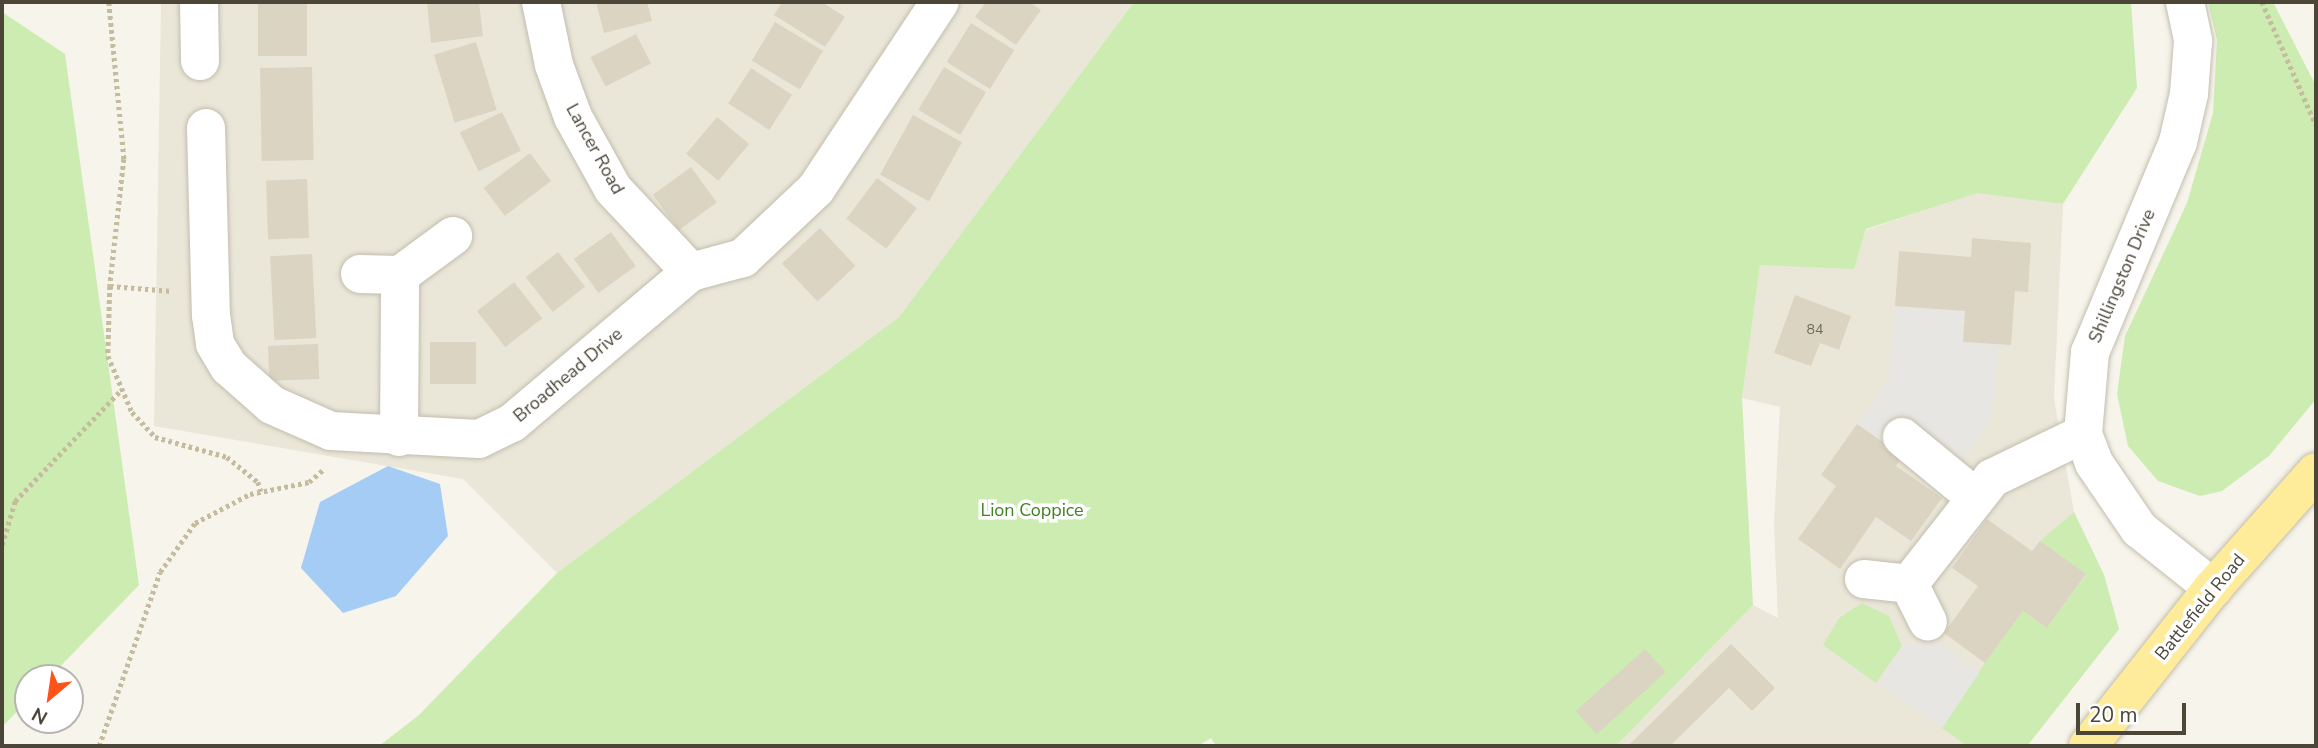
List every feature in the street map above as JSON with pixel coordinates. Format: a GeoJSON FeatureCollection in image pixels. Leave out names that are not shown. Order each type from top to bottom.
{"type":"FeatureCollection","features":[{"type":"Feature","properties":{"kind":"main road","name":"Battlefield Road"},"geometry":{"type":"LineString","coordinates":[[2088,746],[2213,588],[2316,472]]}},
{"type":"Feature","properties":{"kind":"street"},"geometry":{"type":"LineString","coordinates":[[199,2],[200,61]]}},
{"type":"Feature","properties":{"kind":"street","name":"Lancer Road"},"geometry":{"type":"LineString","coordinates":[[541,2],[554,65],[573,117],[612,189],[691,272]]}},
{"type":"Feature","properties":{"kind":"street","name":"Broadhead Drive"},"geometry":{"type":"LineString","coordinates":[[206,128],[208,275],[215,344],[229,367],[272,405],[331,431],[398,437],[479,439],[512,423],[691,272],[743,258],[816,189],[940,2]]}},
{"type":"Feature","properties":{"kind":"street","name":"Shillingston Drive"},"geometry":{"type":"LineString","coordinates":[[2185,2],[2193,41],[2189,93],[2178,142],[2090,352],[2083,434],[2094,463],[2132,520],[2167,556],[2213,588]]}},
{"type":"Feature","properties":{"kind":"street"},"geometry":{"type":"LineString","coordinates":[[360,274],[400,275],[453,236]]}},
{"type":"Feature","properties":{"kind":"street"},"geometry":{"type":"LineString","coordinates":[[398,437],[400,275]]}},
{"type":"Feature","properties":{"kind":"street"},"geometry":{"type":"LineString","coordinates":[[1909,584],[1992,478],[2017,462],[2083,434]]}},
{"type":"Feature","properties":{"kind":"street"},"geometry":{"type":"LineString","coordinates":[[1902,437],[1975,497]]}},
{"type":"Feature","properties":{"kind":"street"},"geometry":{"type":"LineString","coordinates":[[1864,579],[1909,584]]}},
{"type":"Feature","properties":{"kind":"street"},"geometry":{"type":"LineString","coordinates":[[1909,584],[1928,622]]}},
{"type":"Feature","properties":{"kind":"path"},"geometry":{"type":"LineString","coordinates":[[109,2],[124,159],[110,286],[108,356],[132,412],[155,437],[200,453],[228,457],[258,482],[261,492]]}},
{"type":"Feature","properties":{"kind":"path"},"geometry":{"type":"LineString","coordinates":[[2262,2],[2316,125]]}},
{"type":"Feature","properties":{"kind":"path"},"geometry":{"type":"LineString","coordinates":[[110,286],[208,275]]}},
{"type":"Feature","properties":{"kind":"path"},"geometry":{"type":"LineString","coordinates":[[2,545],[15,501],[122,389]]}},
{"type":"Feature","properties":{"kind":"path"},"geometry":{"type":"LineString","coordinates":[[99,746],[160,572],[195,523],[261,492],[309,482],[329,464],[331,431]]}},
{"type":"Feature","properties":{"kind":"shaded area"},"geometry":{"type":"Polygon","coordinates":[[[161,2],[1134,2],[899,317],[557,573],[463,479],[154,426],[161,2]]]}},
{"type":"Feature","properties":{"kind":"shaded area"},"geometry":{"type":"Polygon","coordinates":[[[1977,192],[2063,204],[2054,398],[2074,512],[2104,575],[2119,629],[2027,746],[1616,746],[1753,605],[1778,618],[1774,525],[1780,407],[1742,398],[1760,264],[1854,268],[1866,230],[1977,192]]]}},
{"type":"Feature","properties":{"kind":"shaded area"},"geometry":{"type":"Polygon","coordinates":[[[1895,306],[1965,311],[1963,341],[1999,344],[1992,416],[1956,470],[1903,456],[1857,424],[1888,382],[1895,306]]]}},
{"type":"Feature","properties":{"kind":"shaded area"},"geometry":{"type":"Polygon","coordinates":[[[1931,637],[1979,673],[1942,728],[1877,683],[1902,646],[1931,637]]]}},
{"type":"Feature","properties":{"kind":"green space","name":"Lion Coppice"},"geometry":{"type":"Polygon","coordinates":[[[1134,2],[2131,2],[2137,88],[2063,204],[1977,193],[1866,229],[1854,269],[1760,265],[1742,398],[1753,605],[1616,746],[1216,746],[1211,738],[1198,746],[379,746],[419,715],[557,573],[899,317],[1134,2]]]}},
{"type":"Feature","properties":{"kind":"green space"},"geometry":{"type":"Polygon","coordinates":[[[2208,2],[2273,2],[2316,86],[2316,399],[2269,456],[2222,491],[2200,496],[2158,481],[2128,446],[2117,394],[2125,336],[2187,203],[2213,113],[2217,40],[2208,2]]]}},
{"type":"Feature","properties":{"kind":"green space"},"geometry":{"type":"Polygon","coordinates":[[[2,12],[65,54],[139,585],[63,664],[14,664],[14,715],[2,727],[2,12]]]}},
{"type":"Feature","properties":{"kind":"green space"},"geometry":{"type":"Polygon","coordinates":[[[2074,512],[2104,575],[2119,629],[2027,746],[1967,746],[1942,728],[1985,663],[2023,611],[2047,628],[2086,575],[2040,541],[2074,512]]]}},
{"type":"Feature","properties":{"kind":"green space"},"geometry":{"type":"Polygon","coordinates":[[[1862,603],[1889,616],[1902,646],[1876,683],[1823,645],[1839,618],[1862,603]]]}},
{"type":"Feature","properties":{"kind":"water"},"geometry":{"type":"Polygon","coordinates":[[[388,466],[440,484],[448,536],[396,596],[343,613],[301,568],[320,502],[388,466]]]}},
{"type":"Feature","properties":{"kind":"building"},"geometry":{"type":"Polygon","coordinates":[[[258,2],[307,2],[307,56],[258,56],[258,2]]]}},
{"type":"Feature","properties":{"kind":"building"},"geometry":{"type":"Polygon","coordinates":[[[427,2],[479,2],[483,36],[431,43],[427,2]]]}},
{"type":"Feature","properties":{"kind":"building"},"geometry":{"type":"Polygon","coordinates":[[[596,2],[647,2],[652,21],[604,33],[596,2]]]}},
{"type":"Feature","properties":{"kind":"building"},"geometry":{"type":"Polygon","coordinates":[[[782,2],[822,2],[845,17],[825,47],[774,15],[782,2]]]}},
{"type":"Feature","properties":{"kind":"building"},"geometry":{"type":"Polygon","coordinates":[[[986,2],[1029,2],[1041,10],[1016,45],[975,17],[986,2]]]}},
{"type":"Feature","properties":{"kind":"building"},"geometry":{"type":"Polygon","coordinates":[[[775,22],[823,51],[800,89],[752,61],[775,22]]]}},
{"type":"Feature","properties":{"kind":"building"},"geometry":{"type":"Polygon","coordinates":[[[971,23],[1014,50],[990,89],[947,62],[971,23]]]}},
{"type":"Feature","properties":{"kind":"building"},"geometry":{"type":"Polygon","coordinates":[[[636,34],[651,63],[606,87],[591,57],[636,34]]]}},
{"type":"Feature","properties":{"kind":"building"},"geometry":{"type":"Polygon","coordinates":[[[476,42],[497,110],[455,123],[434,55],[476,42]]]}},
{"type":"Feature","properties":{"kind":"building"},"geometry":{"type":"Polygon","coordinates":[[[312,67],[314,160],[262,161],[260,68],[312,67]]]}},
{"type":"Feature","properties":{"kind":"building"},"geometry":{"type":"Polygon","coordinates":[[[944,67],[986,92],[960,135],[918,110],[944,67]]]}},
{"type":"Feature","properties":{"kind":"building"},"geometry":{"type":"Polygon","coordinates":[[[751,68],[792,95],[769,130],[728,103],[751,68]]]}},
{"type":"Feature","properties":{"kind":"building"},"geometry":{"type":"Polygon","coordinates":[[[502,112],[521,151],[479,171],[460,133],[502,112]]]}},
{"type":"Feature","properties":{"kind":"building"},"geometry":{"type":"Polygon","coordinates":[[[913,115],[962,142],[929,202],[880,174],[913,115]]]}},
{"type":"Feature","properties":{"kind":"building"},"geometry":{"type":"Polygon","coordinates":[[[717,117],[749,144],[718,181],[686,154],[717,117]]]}},
{"type":"Feature","properties":{"kind":"building"},"geometry":{"type":"Polygon","coordinates":[[[530,153],[551,181],[505,216],[484,188],[530,153]]]}},
{"type":"Feature","properties":{"kind":"building"},"geometry":{"type":"Polygon","coordinates":[[[691,167],[717,203],[679,230],[653,195],[691,167]]]}},
{"type":"Feature","properties":{"kind":"building"},"geometry":{"type":"Polygon","coordinates":[[[877,178],[917,208],[886,249],[846,219],[877,178]]]}},
{"type":"Feature","properties":{"kind":"building"},"geometry":{"type":"Polygon","coordinates":[[[307,179],[309,238],[268,239],[266,180],[307,179]]]}},
{"type":"Feature","properties":{"kind":"building"},"geometry":{"type":"Polygon","coordinates":[[[820,228],[855,266],[817,301],[782,263],[820,228]]]}},
{"type":"Feature","properties":{"kind":"building"},"geometry":{"type":"Polygon","coordinates":[[[611,232],[636,266],[598,293],[574,259],[611,232]]]}},
{"type":"Feature","properties":{"kind":"building"},"geometry":{"type":"Polygon","coordinates":[[[1972,238],[2031,243],[2028,292],[2015,291],[2011,345],[1963,342],[1965,311],[1895,306],[1899,251],[1971,257],[1972,238]]]}},
{"type":"Feature","properties":{"kind":"building"},"geometry":{"type":"Polygon","coordinates":[[[558,252],[585,287],[553,312],[526,277],[558,252]]]}},
{"type":"Feature","properties":{"kind":"building"},"geometry":{"type":"Polygon","coordinates":[[[312,254],[316,338],[274,340],[270,256],[312,254]]]}},
{"type":"Feature","properties":{"kind":"building"},"geometry":{"type":"Polygon","coordinates":[[[514,282],[542,318],[505,347],[477,311],[514,282]]]}},
{"type":"Feature","properties":{"kind":"building"},"geometry":{"type":"Polygon","coordinates":[[[1795,295],[1851,316],[1839,350],[1820,343],[1811,366],[1774,353],[1795,295]]]}},
{"type":"Feature","properties":{"kind":"building"},"geometry":{"type":"Polygon","coordinates":[[[430,342],[476,342],[476,384],[430,384],[430,342]]]}},
{"type":"Feature","properties":{"kind":"building"},"geometry":{"type":"Polygon","coordinates":[[[318,344],[319,379],[269,381],[268,346],[318,344]]]}},
{"type":"Feature","properties":{"kind":"building"},"geometry":{"type":"Polygon","coordinates":[[[1857,424],[1903,456],[1896,466],[1942,498],[1911,541],[1876,517],[1840,569],[1798,539],[1836,486],[1821,475],[1857,424]]]}},
{"type":"Feature","properties":{"kind":"building"},"geometry":{"type":"Polygon","coordinates":[[[1987,519],[2032,551],[2040,541],[2086,574],[2047,628],[2023,611],[1985,663],[1944,633],[1978,586],[1952,568],[1987,519]]]}},
{"type":"Feature","properties":{"kind":"building"},"geometry":{"type":"Polygon","coordinates":[[[1731,644],[1775,688],[1752,711],[1729,688],[1670,746],[1628,746],[1731,644]]]}},
{"type":"Feature","properties":{"kind":"building"},"geometry":{"type":"Polygon","coordinates":[[[1645,649],[1666,672],[1597,734],[1576,711],[1645,649]]]}}]}
